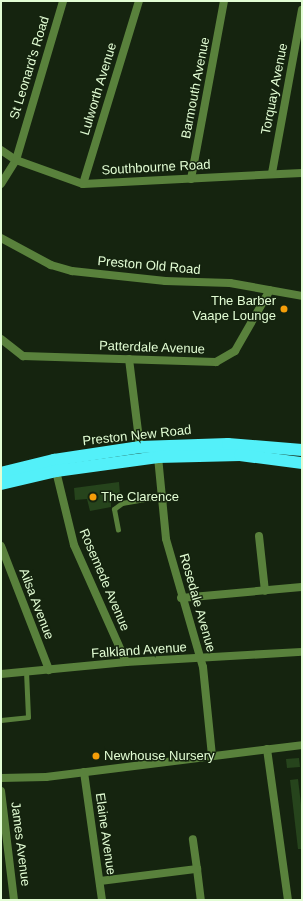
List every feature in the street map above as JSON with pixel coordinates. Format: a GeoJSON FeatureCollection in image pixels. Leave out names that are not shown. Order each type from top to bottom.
{"type":"FeatureCollection","features":[{"type":"Feature","properties":{"kind":"highway","name":"Preston New Road"},"geometry":{"type":"LineString","coordinates":[[1,484],[55,466],[140,447],[228,444],[302,450]]}},
{"type":"Feature","properties":{"kind":"highway","name":"Preston New Road"},"geometry":{"type":"LineString","coordinates":[[1,473],[55,466],[158,457],[240,455],[302,463]]}},
{"type":"Feature","properties":{"kind":"street","name":"St Leonard's Road"},"geometry":{"type":"LineString","coordinates":[[1,184],[16,160],[63,1]]}},
{"type":"Feature","properties":{"kind":"street","name":"Lulworth Avenue"},"geometry":{"type":"LineString","coordinates":[[83,184],[138,1]]}},
{"type":"Feature","properties":{"kind":"street","name":"Barmouth Avenue"},"geometry":{"type":"LineString","coordinates":[[191,179],[224,1]]}},
{"type":"Feature","properties":{"kind":"street","name":"Torquay Avenue"},"geometry":{"type":"LineString","coordinates":[[272,173],[302,10]]}},
{"type":"Feature","properties":{"kind":"street","name":"Southbourne Road"},"geometry":{"type":"LineString","coordinates":[[1,150],[16,160],[83,184],[302,172]]}},
{"type":"Feature","properties":{"kind":"street","name":"Preston Old Road"},"geometry":{"type":"LineString","coordinates":[[1,238],[51,265],[72,271],[165,281],[230,283],[302,296]]}},
{"type":"Feature","properties":{"kind":"street","name":"Patterdale Avenue"},"geometry":{"type":"LineString","coordinates":[[1,339],[24,356],[216,362],[236,351],[270,290]]}},
{"type":"Feature","properties":{"kind":"street"},"geometry":{"type":"LineString","coordinates":[[129,359],[140,447]]}},
{"type":"Feature","properties":{"kind":"street","name":"Rosedale Avenue"},"geometry":{"type":"LineString","coordinates":[[158,457],[160,496],[181,598],[199,659],[212,756]]}},
{"type":"Feature","properties":{"kind":"street","name":"Rosemede Avenue"},"geometry":{"type":"LineString","coordinates":[[55,466],[74,545],[126,662]]}},
{"type":"Feature","properties":{"kind":"street"},"geometry":{"type":"LineString","coordinates":[[259,536],[265,591]]}},
{"type":"Feature","properties":{"kind":"street","name":"Ailsa Avenue"},"geometry":{"type":"LineString","coordinates":[[1,547],[49,670]]}},
{"type":"Feature","properties":{"kind":"street"},"geometry":{"type":"LineString","coordinates":[[181,598],[302,587]]}},
{"type":"Feature","properties":{"kind":"street","name":"Falkland Avenue"},"geometry":{"type":"LineString","coordinates":[[1,674],[126,662],[302,652]]}},
{"type":"Feature","properties":{"kind":"street"},"geometry":{"type":"LineString","coordinates":[[1,778],[84,772],[302,745]]}},
{"type":"Feature","properties":{"kind":"street"},"geometry":{"type":"LineString","coordinates":[[267,749],[288,900]]}},
{"type":"Feature","properties":{"kind":"street","name":"Elaine Avenue"},"geometry":{"type":"LineString","coordinates":[[84,772],[102,900]]}},
{"type":"Feature","properties":{"kind":"street","name":"James Avenue"},"geometry":{"type":"LineString","coordinates":[[1,791],[14,900]]}},
{"type":"Feature","properties":{"kind":"street"},"geometry":{"type":"LineString","coordinates":[[194,839],[201,900]]}},
{"type":"Feature","properties":{"kind":"street"},"geometry":{"type":"LineString","coordinates":[[100,881],[197,869]]}},
{"type":"Feature","properties":{"kind":"lane"},"geometry":{"type":"LineString","coordinates":[[118,530],[114,509],[118,506],[160,496]]}},
{"type":"Feature","properties":{"kind":"lane"},"geometry":{"type":"LineString","coordinates":[[1,720],[28,717],[26,672]]}},
{"type":"Feature","properties":{"kind":"building","name":"The Clarence"},"geometry":{"type":"Polygon","coordinates":[[[119,482],[120,494],[111,495],[111,507],[90,511],[87,499],[75,500],[74,488],[119,482]]]}},
{"type":"Feature","properties":{"kind":"building"},"geometry":{"type":"Polygon","coordinates":[[[299,758],[300,767],[287,768],[286,759],[299,758]]]}},
{"type":"Feature","properties":{"kind":"building"},"geometry":{"type":"Polygon","coordinates":[[[298,779],[302,813],[302,849],[298,849],[290,780],[298,779]]]}},
{"type":"Feature","properties":{"kind":"place","name":"The Barber Vaape Lounge"},"geometry":{"type":"Point","coordinates":[284,309]}},
{"type":"Feature","properties":{"kind":"place","name":"The Clarence"},"geometry":{"type":"Point","coordinates":[93,497]}},
{"type":"Feature","properties":{"kind":"place","name":"Newhouse Nursery"},"geometry":{"type":"Point","coordinates":[96,756]}}]}
